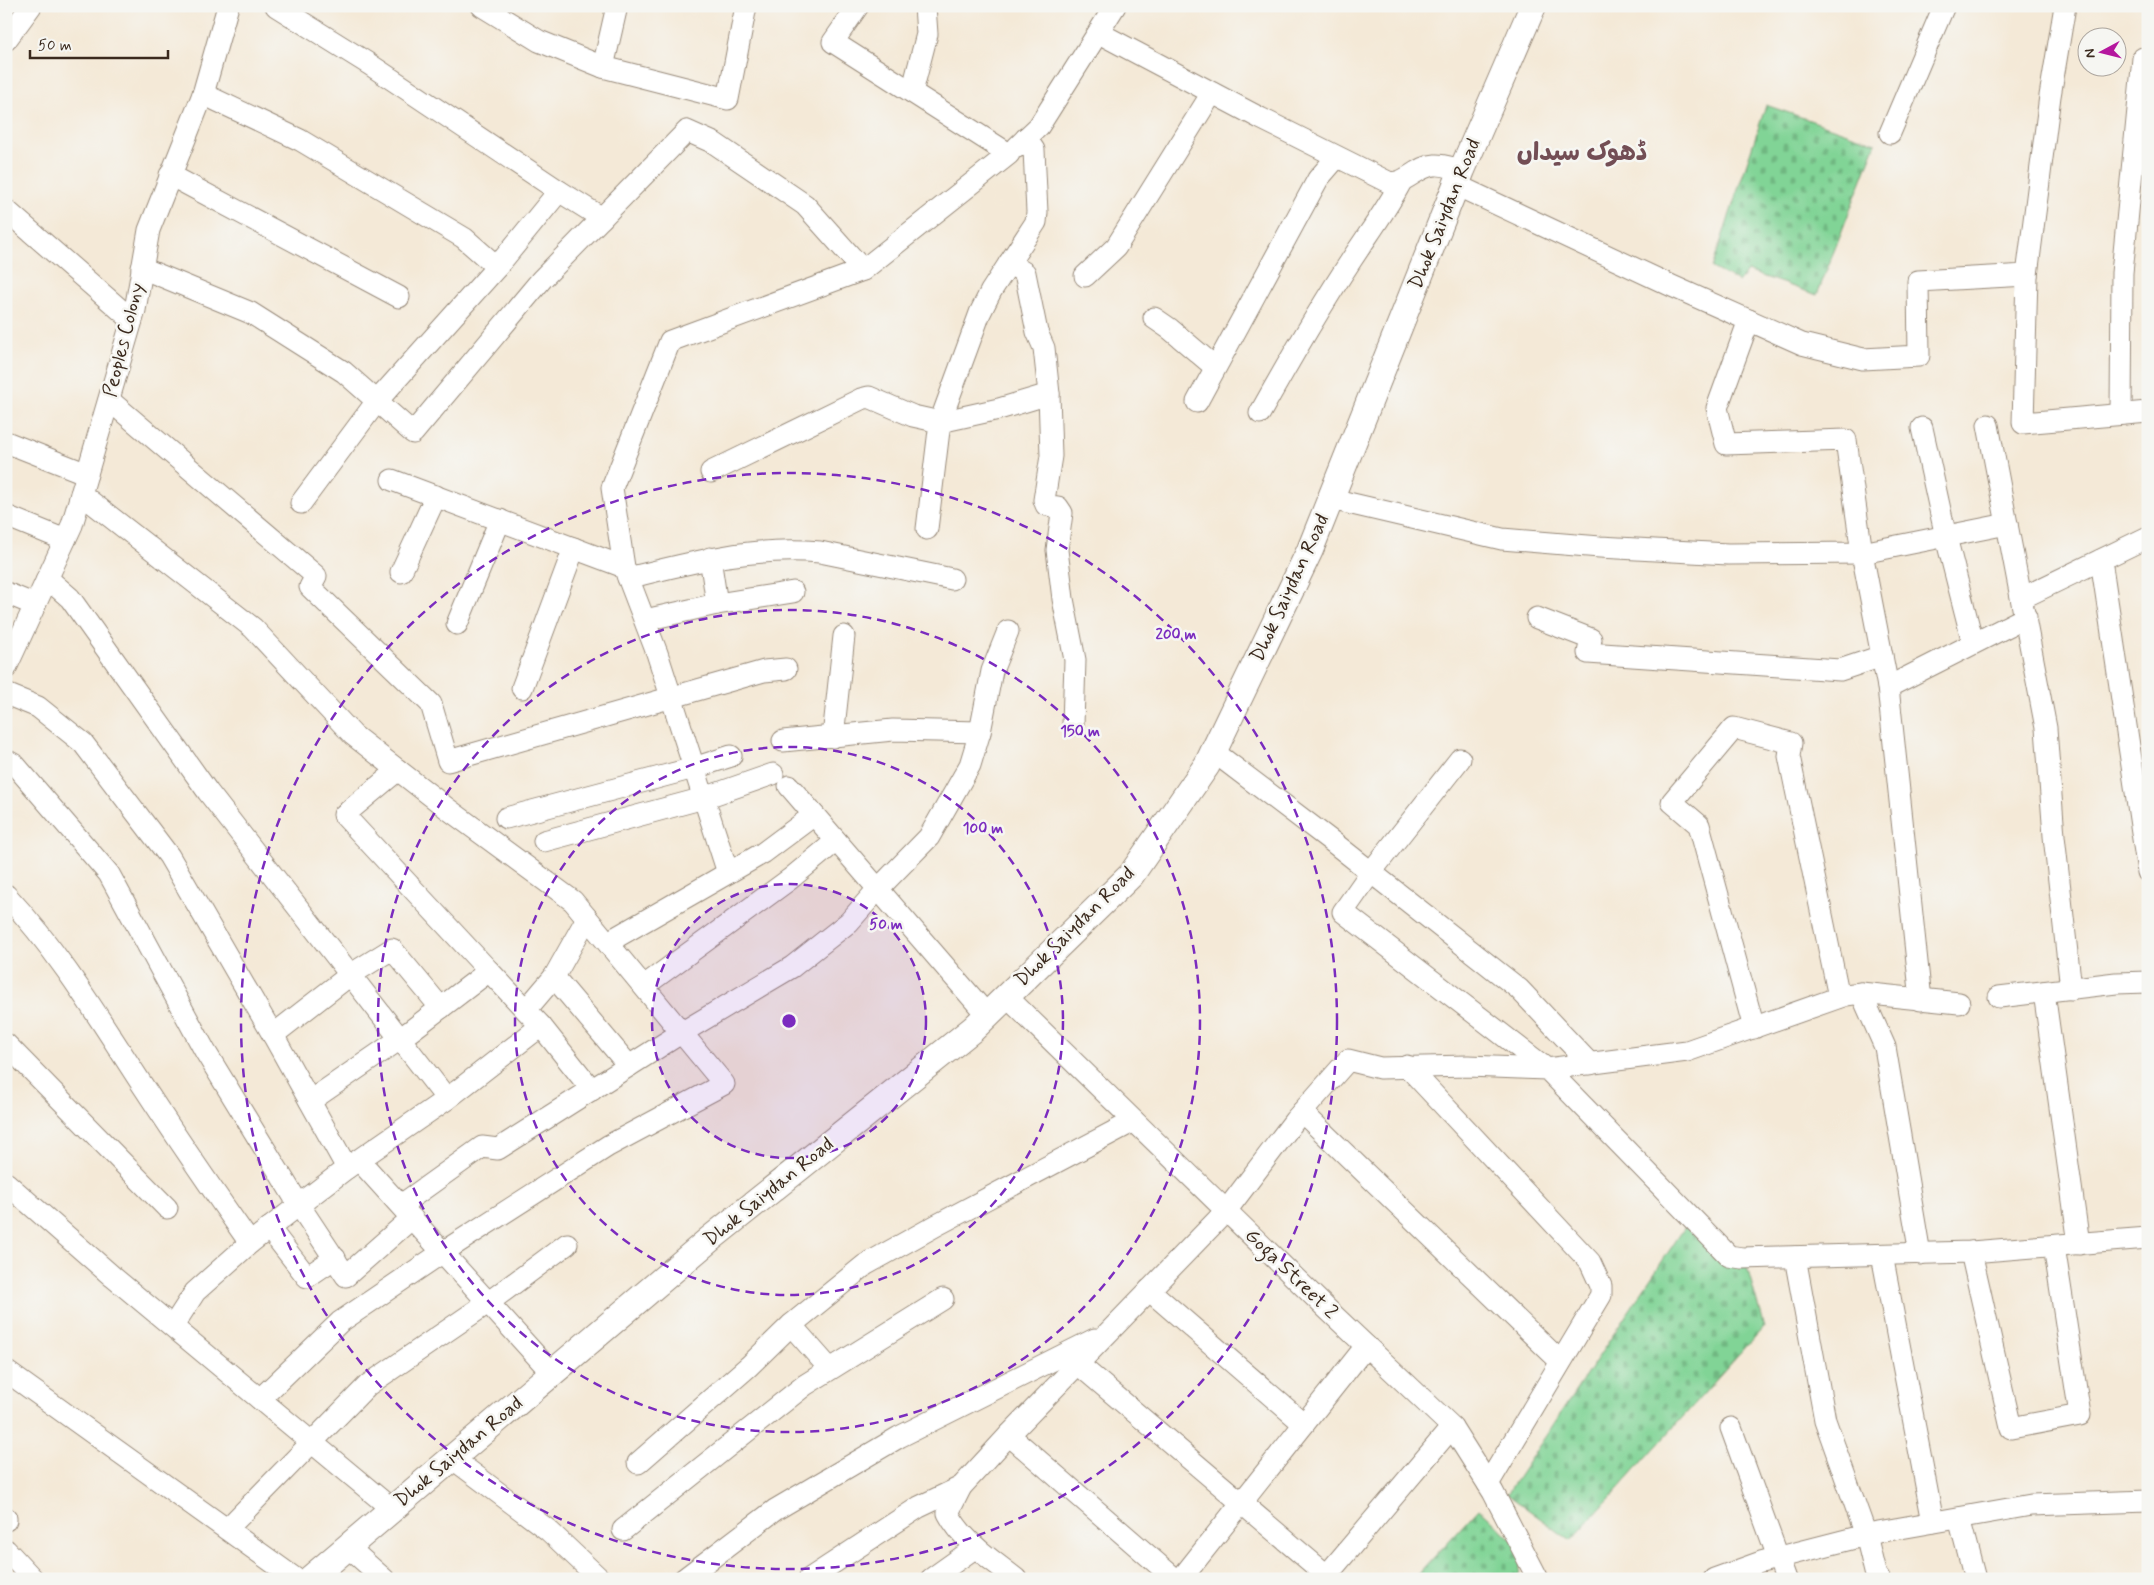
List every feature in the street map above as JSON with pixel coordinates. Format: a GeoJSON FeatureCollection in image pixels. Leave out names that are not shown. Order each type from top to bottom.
{"type":"FeatureCollection","features":[{"type":"Feature","properties":{"kind":"main road","name":"Dhok Saiydan Road"},"geometry":{"type":"LineString","coordinates":[[310,1579],[710,1239],[973,1028],[1131,875],[1208,765],[1310,550],[1459,177],[1533,6]]}},
{"type":"Feature","properties":{"kind":"street"},"geometry":{"type":"LineString","coordinates":[[6,40],[31,6]]}},
{"type":"Feature","properties":{"kind":"street","name":"Peoples Colony"},"geometry":{"type":"LineString","coordinates":[[6,668],[11,644],[35,605],[72,525],[132,320],[148,230],[203,94],[228,6]]}},
{"type":"Feature","properties":{"kind":"street"},"geometry":{"type":"LineString","coordinates":[[276,6],[369,64],[559,192],[602,218]]}},
{"type":"Feature","properties":{"kind":"street"},"geometry":{"type":"LineString","coordinates":[[482,6],[539,41],[603,68],[728,99],[746,6]]}},
{"type":"Feature","properties":{"kind":"street"},"geometry":{"type":"LineString","coordinates":[[603,68],[617,6]]}},
{"type":"Feature","properties":{"kind":"street"},"geometry":{"type":"LineString","coordinates":[[858,6],[833,42],[1009,154]]}},
{"type":"Feature","properties":{"kind":"street"},"geometry":{"type":"LineString","coordinates":[[912,92],[927,34],[925,6]]}},
{"type":"Feature","properties":{"kind":"street"},"geometry":{"type":"LineString","coordinates":[[728,873],[672,698],[645,620],[626,573],[612,488],[670,340],[863,270],[1009,154],[1039,126],[1115,6]]}},
{"type":"Feature","properties":{"kind":"street"},"geometry":{"type":"LineString","coordinates":[[2066,6],[2050,96],[2027,275],[2023,423],[2148,412]]}},
{"type":"Feature","properties":{"kind":"street"},"geometry":{"type":"LineString","coordinates":[[1890,133],[1938,8]]}},
{"type":"Feature","properties":{"kind":"street"},"geometry":{"type":"LineString","coordinates":[[1099,33],[1337,157],[1388,182],[1401,182]]}},
{"type":"Feature","properties":{"kind":"street"},"geometry":{"type":"LineString","coordinates":[[2121,414],[2122,273],[2143,58],[2148,58]]}},
{"type":"Feature","properties":{"kind":"street"},"geometry":{"type":"LineString","coordinates":[[1085,276],[1116,247],[1212,93]]}},
{"type":"Feature","properties":{"kind":"street"},"geometry":{"type":"LineString","coordinates":[[203,94],[300,140],[464,238],[496,267]]}},
{"type":"Feature","properties":{"kind":"street"},"geometry":{"type":"LineString","coordinates":[[142,268],[251,313],[344,372],[412,433],[542,279],[687,131],[714,143],[805,204],[863,270]]}},
{"type":"Feature","properties":{"kind":"street"},"geometry":{"type":"LineString","coordinates":[[927,529],[940,422],[980,313],[991,291],[1036,222],[1034,150],[1026,138]]}},
{"type":"Feature","properties":{"kind":"street"},"geometry":{"type":"LineString","coordinates":[[1197,402],[1318,180],[1337,157]]}},
{"type":"Feature","properties":{"kind":"street"},"geometry":{"type":"LineString","coordinates":[[1260,413],[1304,335],[1352,259],[1386,210],[1401,182],[1417,170],[1435,165],[1749,320],[1802,344],[1863,359],[1918,356],[1918,281],[2027,275]]}},
{"type":"Feature","properties":{"kind":"street"},"geometry":{"type":"LineString","coordinates":[[170,175],[399,297]]}},
{"type":"Feature","properties":{"kind":"street"},"geometry":{"type":"LineString","coordinates":[[301,503],[377,401],[496,267],[559,192]]}},
{"type":"Feature","properties":{"kind":"street"},"geometry":{"type":"LineString","coordinates":[[6,210],[132,320]]}},
{"type":"Feature","properties":{"kind":"street"},"geometry":{"type":"LineString","coordinates":[[1009,263],[1025,273],[1038,332],[1044,348],[1049,394],[1051,456],[1044,500],[1046,505],[1058,507],[1062,513],[1057,550],[1063,599],[1075,660],[1073,725]]}},
{"type":"Feature","properties":{"kind":"street"},"geometry":{"type":"LineString","coordinates":[[1154,318],[1215,367]]}},
{"type":"Feature","properties":{"kind":"street"},"geometry":{"type":"LineString","coordinates":[[1749,320],[1717,408],[1726,444],[1846,440],[1862,553],[1888,687],[1921,1000]]}},
{"type":"Feature","properties":{"kind":"street"},"geometry":{"type":"LineString","coordinates":[[711,472],[861,399],[869,397],[913,416],[940,422],[999,410],[1049,394]]}},
{"type":"Feature","properties":{"kind":"street"},"geometry":{"type":"LineString","coordinates":[[109,400],[316,576],[310,587],[430,704],[448,761],[764,671],[786,668]]}},
{"type":"Feature","properties":{"kind":"street"},"geometry":{"type":"LineString","coordinates":[[1988,425],[2046,728],[2054,836],[2071,988]]}},
{"type":"Feature","properties":{"kind":"street"},"geometry":{"type":"LineString","coordinates":[[1922,428],[1946,537],[1973,643]]}},
{"type":"Feature","properties":{"kind":"street"},"geometry":{"type":"LineString","coordinates":[[6,442],[84,484],[253,628],[353,734],[398,770],[574,901],[724,1084],[608,1146],[443,1252],[340,1322],[260,1399]]}},
{"type":"Feature","properties":{"kind":"street"},"geometry":{"type":"LineString","coordinates":[[392,480],[574,548],[626,573],[723,555],[798,550],[820,552],[952,580]]}},
{"type":"Feature","properties":{"kind":"street"},"geometry":{"type":"LineString","coordinates":[[401,572],[436,496]]}},
{"type":"Feature","properties":{"kind":"street"},"geometry":{"type":"LineString","coordinates":[[1331,499],[1502,539],[1728,554],[1862,553],[2008,524]]}},
{"type":"Feature","properties":{"kind":"street"},"geometry":{"type":"LineString","coordinates":[[6,516],[65,540]]}},
{"type":"Feature","properties":{"kind":"street"},"geometry":{"type":"LineString","coordinates":[[457,624],[500,520]]}},
{"type":"Feature","properties":{"kind":"street"},"geometry":{"type":"LineString","coordinates":[[1888,687],[1973,643],[2024,608],[2101,560],[2148,537]]}},
{"type":"Feature","properties":{"kind":"street"},"geometry":{"type":"LineString","coordinates":[[522,688],[574,548]]}},
{"type":"Feature","properties":{"kind":"street"},"geometry":{"type":"LineString","coordinates":[[710,558],[717,604]]}},
{"type":"Feature","properties":{"kind":"street"},"geometry":{"type":"LineString","coordinates":[[2101,560],[2148,872]]}},
{"type":"Feature","properties":{"kind":"street"},"geometry":{"type":"LineString","coordinates":[[47,578],[70,598],[208,792],[447,1099]]}},
{"type":"Feature","properties":{"kind":"street"},"geometry":{"type":"LineString","coordinates":[[645,620],[717,604],[793,592]]}},
{"type":"Feature","properties":{"kind":"street"},"geometry":{"type":"LineString","coordinates":[[6,593],[35,605]]}},
{"type":"Feature","properties":{"kind":"street"},"geometry":{"type":"LineString","coordinates":[[1538,618],[1591,639],[1588,652],[1840,670],[1882,656]]}},
{"type":"Feature","properties":{"kind":"street"},"geometry":{"type":"LineString","coordinates":[[6,760],[15,765],[109,874],[205,1051],[346,1276],[406,1212],[482,1147],[498,1149],[681,1033],[792,967],[849,922],[929,837],[970,765],[980,732],[992,671],[1008,631]]}},
{"type":"Feature","properties":{"kind":"street"},"geometry":{"type":"LineString","coordinates":[[833,737],[844,636]]}},
{"type":"Feature","properties":{"kind":"street"},"geometry":{"type":"LineString","coordinates":[[6,694],[38,706],[83,743],[168,856],[273,1034],[310,1101],[353,1164],[406,1212],[552,1373]]}},
{"type":"Feature","properties":{"kind":"street"},"geometry":{"type":"LineString","coordinates":[[1754,1028],[1699,825],[1672,802],[1734,728],[1791,743],[1789,756],[1839,997]]}},
{"type":"Feature","properties":{"kind":"street"},"geometry":{"type":"LineString","coordinates":[[783,741],[893,730],[980,732]]}},
{"type":"Feature","properties":{"kind":"street"},"geometry":{"type":"LineString","coordinates":[[1214,752],[1371,872],[1519,989],[1590,1064]]}},
{"type":"Feature","properties":{"kind":"street"},"geometry":{"type":"LineString","coordinates":[[506,818],[694,768],[731,756]]}},
{"type":"Feature","properties":{"kind":"street"},"geometry":{"type":"LineString","coordinates":[[1460,759],[1342,912],[1547,1069],[1729,1256],[1742,1258],[1971,1252],[2148,1238]]}},
{"type":"Feature","properties":{"kind":"street"},"geometry":{"type":"LineString","coordinates":[[398,770],[344,815],[541,1026],[592,1090]]}},
{"type":"Feature","properties":{"kind":"street"},"geometry":{"type":"LineString","coordinates":[[544,841],[704,798],[781,780],[814,815],[987,1015]]}},
{"type":"Feature","properties":{"kind":"street"},"geometry":{"type":"LineString","coordinates":[[608,942],[763,853],[814,815]]}},
{"type":"Feature","properties":{"kind":"street"},"geometry":{"type":"LineString","coordinates":[[644,986],[790,879],[836,841]]}},
{"type":"Feature","properties":{"kind":"street"},"geometry":{"type":"LineString","coordinates":[[6,895],[30,920],[76,980],[150,1097],[250,1243]]}},
{"type":"Feature","properties":{"kind":"street"},"geometry":{"type":"LineString","coordinates":[[526,1010],[554,977],[588,918]]}},
{"type":"Feature","properties":{"kind":"street"},"geometry":{"type":"LineString","coordinates":[[273,1034],[350,975],[392,949],[441,1008]]}},
{"type":"Feature","properties":{"kind":"street"},"geometry":{"type":"LineString","coordinates":[[310,1101],[400,1039],[489,971]]}},
{"type":"Feature","properties":{"kind":"street"},"geometry":{"type":"LineString","coordinates":[[554,977],[629,1066]]}},
{"type":"Feature","properties":{"kind":"street"},"geometry":{"type":"LineString","coordinates":[[1999,997],[2071,988],[2148,982]]}},
{"type":"Feature","properties":{"kind":"street"},"geometry":{"type":"LineString","coordinates":[[2044,992],[2079,1244]]}},
{"type":"Feature","properties":{"kind":"street"},"geometry":{"type":"LineString","coordinates":[[1861,993],[1885,1047],[1920,1254]]}},
{"type":"Feature","properties":{"kind":"street"},"geometry":{"type":"LineString","coordinates":[[1016,1579],[964,1538],[948,1513],[961,1487],[1008,1435],[1226,1211],[1302,1112],[1348,1060],[1380,1068],[1468,1066],[1547,1069],[1687,1051],[1839,997],[1861,993],[1959,1003]]}},
{"type":"Feature","properties":{"kind":"street","name":"Goga Street 2"},"geometry":{"type":"LineString","coordinates":[[1006,996],[1226,1211],[1452,1427],[1488,1484],[1538,1579]]}},
{"type":"Feature","properties":{"kind":"street"},"geometry":{"type":"LineString","coordinates":[[173,1326],[195,1292],[250,1243],[353,1164],[447,1099],[541,1026]]}},
{"type":"Feature","properties":{"kind":"street"},"geometry":{"type":"LineString","coordinates":[[6,1044],[167,1208]]}},
{"type":"Feature","properties":{"kind":"street"},"geometry":{"type":"LineString","coordinates":[[1407,1066],[1590,1262],[1602,1286],[1601,1296],[1560,1361],[1488,1484]]}},
{"type":"Feature","properties":{"kind":"street"},"geometry":{"type":"LineString","coordinates":[[1302,1112],[1560,1361]]}},
{"type":"Feature","properties":{"kind":"street"},"geometry":{"type":"LineString","coordinates":[[638,1463],[749,1366],[791,1325],[866,1265],[1134,1120]]}},
{"type":"Feature","properties":{"kind":"street"},"geometry":{"type":"LineString","coordinates":[[6,1183],[392,1509]]}},
{"type":"Feature","properties":{"kind":"street"},"geometry":{"type":"LineString","coordinates":[[269,1228],[307,1277],[334,1258]]}},
{"type":"Feature","properties":{"kind":"street"},"geometry":{"type":"LineString","coordinates":[[227,1529],[368,1385],[489,1302],[568,1244]]}},
{"type":"Feature","properties":{"kind":"street"},"geometry":{"type":"LineString","coordinates":[[1971,1252],[2011,1428],[2080,1415],[2054,1246]]}},
{"type":"Feature","properties":{"kind":"street"},"geometry":{"type":"LineString","coordinates":[[1882,1255],[1933,1522]]}},
{"type":"Feature","properties":{"kind":"street"},"geometry":{"type":"LineString","coordinates":[[1795,1257],[1825,1420],[1866,1535],[1876,1576],[1879,1579]]}},
{"type":"Feature","properties":{"kind":"street"},"geometry":{"type":"LineString","coordinates":[[1149,1290],[1304,1424]]}},
{"type":"Feature","properties":{"kind":"street"},"geometry":{"type":"LineString","coordinates":[[623,1530],[763,1420],[805,1384],[942,1299]]}},
{"type":"Feature","properties":{"kind":"street"},"geometry":{"type":"LineString","coordinates":[[791,1325],[829,1368]]}},
{"type":"Feature","properties":{"kind":"street"},"geometry":{"type":"LineString","coordinates":[[684,1579],[775,1510],[899,1437],[1106,1333]]}},
{"type":"Feature","properties":{"kind":"street"},"geometry":{"type":"LineString","coordinates":[[1182,1579],[1366,1346]]}},
{"type":"Feature","properties":{"kind":"street"},"geometry":{"type":"LineString","coordinates":[[1078,1364],[1329,1577],[1452,1427]]}},
{"type":"Feature","properties":{"kind":"street"},"geometry":{"type":"LineString","coordinates":[[6,1371],[296,1579]]}},
{"type":"Feature","properties":{"kind":"street"},"geometry":{"type":"LineString","coordinates":[[1731,1428],[1786,1579]]}},
{"type":"Feature","properties":{"kind":"street"},"geometry":{"type":"LineString","coordinates":[[1008,1435],[1175,1579]]}},
{"type":"Feature","properties":{"kind":"street"},"geometry":{"type":"LineString","coordinates":[[452,1458],[548,1530],[600,1579]]}},
{"type":"Feature","properties":{"kind":"street"},"geometry":{"type":"LineString","coordinates":[[809,1579],[919,1507],[961,1487]]}},
{"type":"Feature","properties":{"kind":"street"},"geometry":{"type":"LineString","coordinates":[[1714,1579],[1777,1558],[1866,1535],[1933,1522],[2030,1505],[2148,1501]]}},
{"type":"Feature","properties":{"kind":"street"},"geometry":{"type":"LineString","coordinates":[[1959,1518],[1975,1579]]}},
{"type":"Feature","properties":{"kind":"street"},"geometry":{"type":"LineString","coordinates":[[348,1546],[384,1579]]}},
{"type":"Feature","properties":{"kind":"street"},"geometry":{"type":"LineString","coordinates":[[931,1579],[976,1547]]}},
{"type":"Feature","properties":{"kind":"street"},"geometry":{"type":"LineString","coordinates":[[6,1550],[33,1579]]}},
{"type":"Feature","properties":{"kind":"green space"},"geometry":{"type":"Polygon","coordinates":[[[1766,105],[1876,143],[1817,295],[1747,271],[1739,282],[1712,268],[1766,105]]]}},
{"type":"Feature","properties":{"kind":"green space"},"geometry":{"type":"Polygon","coordinates":[[[1685,1227],[1726,1260],[1747,1267],[1764,1327],[1571,1541],[1507,1494],[1685,1227]]]}},
{"type":"Feature","properties":{"kind":"green space"},"geometry":{"type":"Polygon","coordinates":[[[1479,1508],[1524,1550],[1519,1579],[1414,1579],[1479,1508]]]}},
{"type":"Feature","properties":{"kind":"district","name":"ڈھوک سیداں"},"geometry":{"type":"Point","coordinates":[1582,153]}}]}
